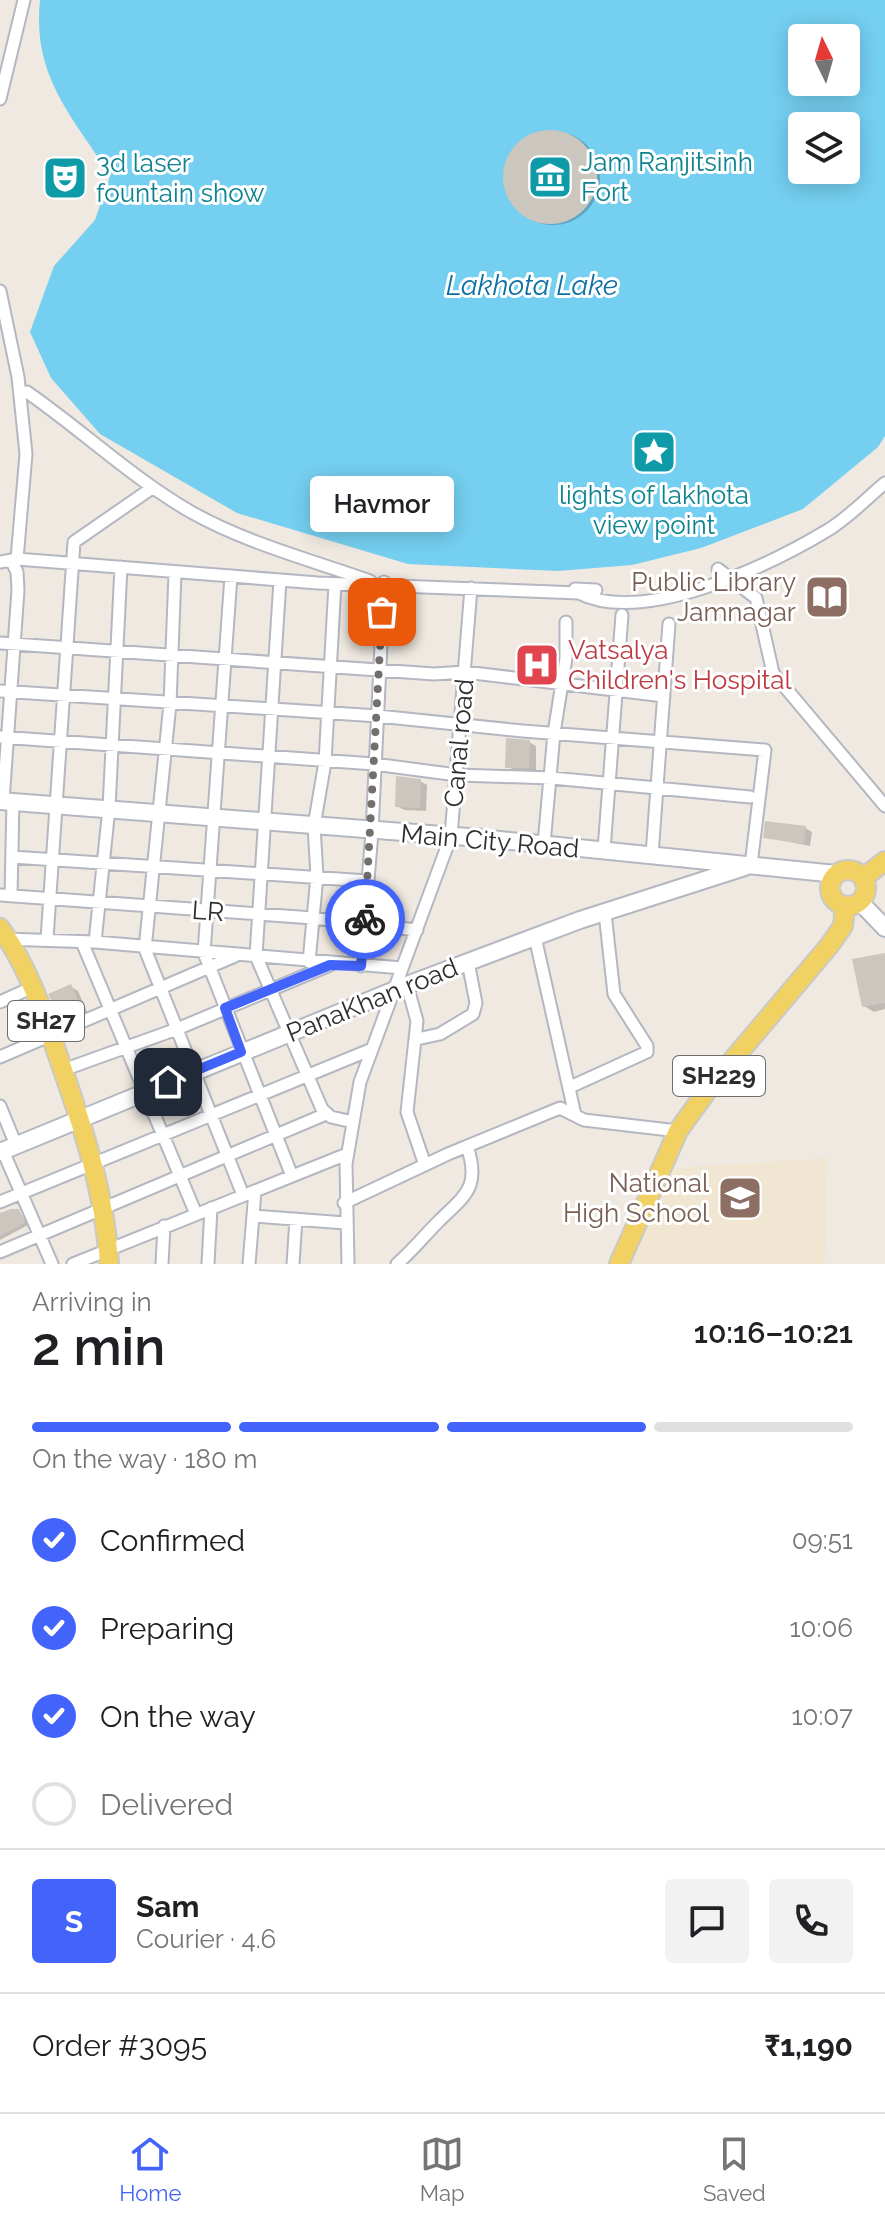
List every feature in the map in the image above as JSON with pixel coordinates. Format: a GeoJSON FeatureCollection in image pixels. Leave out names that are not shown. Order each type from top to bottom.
{"type":"FeatureCollection","features":[{"type":"Feature","properties":{"kind":"main road"},"geometry":{"type":"LineString","coordinates":[[863,878],[885,861]]}},
{"type":"Feature","properties":{"kind":"main road"},"geometry":{"type":"LineString","coordinates":[[853,871],[863,878],[866,889],[853,904],[835,901],[830,890],[836,874],[853,871]]}},
{"type":"Feature","properties":{"kind":"main road","name":"SH229"},"geometry":{"type":"LineString","coordinates":[[619,1264],[678,1131],[709,1088],[829,946],[853,904]]}},
{"type":"Feature","properties":{"kind":"main road","name":"SH27"},"geometry":{"type":"LineString","coordinates":[[2,935],[33,987],[81,1119],[103,1206],[109,1256]]}},
{"type":"Feature","properties":{"kind":"street"},"geometry":{"type":"LineString","coordinates":[[0,99],[24,0]]}},
{"type":"Feature","properties":{"kind":"street"},"geometry":{"type":"LineString","coordinates":[[0,291],[18,377],[26,454],[9,560],[18,580],[15,643],[5,691],[5,801],[12,857],[5,896]]}},
{"type":"Feature","properties":{"kind":"street"},"geometry":{"type":"LineString","coordinates":[[27,392],[152,488],[195,514],[283,551],[384,583]]}},
{"type":"Feature","properties":{"kind":"street"},"geometry":{"type":"LineString","coordinates":[[9,560],[335,584],[384,583],[579,593],[590,599],[638,604],[697,591],[729,578],[829,529],[885,483]]}},
{"type":"Feature","properties":{"kind":"street"},"geometry":{"type":"LineString","coordinates":[[47,939],[74,542],[152,488]]}},
{"type":"Feature","properties":{"kind":"street"},"geometry":{"type":"LineString","coordinates":[[121,568],[117,699],[101,905],[88,942],[108,1011],[196,1214]]}},
{"type":"Feature","properties":{"kind":"street"},"geometry":{"type":"LineString","coordinates":[[718,569],[756,598],[773,673],[885,806]]}},
{"type":"Feature","properties":{"kind":"street"},"geometry":{"type":"LineString","coordinates":[[175,573],[170,704],[145,949],[227,1156],[249,1193],[253,1216],[249,1264]]}},
{"type":"Feature","properties":{"kind":"street"},"geometry":{"type":"LineString","coordinates":[[231,577],[204,953],[292,1176]]}},
{"type":"Feature","properties":{"kind":"street"},"geometry":{"type":"LineString","coordinates":[[280,580],[256,956],[326,1114]]}},
{"type":"Feature","properties":{"kind":"street"},"geometry":{"type":"LineString","coordinates":[[361,966],[372,832],[384,583]]}},
{"type":"Feature","properties":{"kind":"street"},"geometry":{"type":"LineString","coordinates":[[309,962],[317,876],[314,826],[325,762],[335,584]]}},
{"type":"Feature","properties":{"kind":"street"},"geometry":{"type":"LineString","coordinates":[[471,588],[596,590]]}},
{"type":"Feature","properties":{"kind":"street","name":"Canal road"},"geometry":{"type":"LineString","coordinates":[[348,1264],[344,1203],[347,1154],[360,1082],[400,988],[402,968],[451,836],[471,588]]}},
{"type":"Feature","properties":{"kind":"street"},"geometry":{"type":"LineString","coordinates":[[604,850],[619,688],[622,615]]}},
{"type":"Feature","properties":{"kind":"street"},"geometry":{"type":"LineString","coordinates":[[544,844],[554,733],[566,658],[566,622]]}},
{"type":"Feature","properties":{"kind":"street"},"geometry":{"type":"LineString","coordinates":[[652,855],[660,787],[669,624]]}},
{"type":"Feature","properties":{"kind":"street"},"geometry":{"type":"LineString","coordinates":[[0,643],[465,672],[619,688],[664,696]]}},
{"type":"Feature","properties":{"kind":"street"},"geometry":{"type":"LineString","coordinates":[[5,691],[327,712],[765,750],[751,865]]}},
{"type":"Feature","properties":{"kind":"street"},"geometry":{"type":"LineString","coordinates":[[4,737],[374,764],[457,775],[552,778],[750,797]]}},
{"type":"Feature","properties":{"kind":"street","name":"Main City Road"},"geometry":{"type":"LineString","coordinates":[[5,801],[544,844],[836,874]]}},
{"type":"Feature","properties":{"kind":"street"},"geometry":{"type":"LineString","coordinates":[[12,857],[368,881]]}},
{"type":"Feature","properties":{"kind":"street","name":"PanaKhan road"},"geometry":{"type":"LineString","coordinates":[[6,1149],[468,962],[751,865]]}},
{"type":"Feature","properties":{"kind":"street","name":"LR"},"geometry":{"type":"LineString","coordinates":[[5,896],[313,918],[417,930]]}},
{"type":"Feature","properties":{"kind":"street"},"geometry":{"type":"LineString","coordinates":[[853,904],[885,928]]}},
{"type":"Feature","properties":{"kind":"street"},"geometry":{"type":"LineString","coordinates":[[570,1087],[641,1058],[647,1052],[647,1046],[614,994],[605,913]]}},
{"type":"Feature","properties":{"kind":"street"},"geometry":{"type":"LineString","coordinates":[[2,935],[330,965],[402,968]]}},
{"type":"Feature","properties":{"kind":"street"},"geometry":{"type":"LineString","coordinates":[[535,937],[560,1063],[570,1087],[575,1116]]}},
{"type":"Feature","properties":{"kind":"street"},"geometry":{"type":"LineString","coordinates":[[0,1057],[235,956]]}},
{"type":"Feature","properties":{"kind":"street"},"geometry":{"type":"LineString","coordinates":[[417,1039],[440,1034],[473,1014],[476,1003],[468,962]]}},
{"type":"Feature","properties":{"kind":"street"},"geometry":{"type":"LineString","coordinates":[[63,1070],[177,1029],[330,965]]}},
{"type":"Feature","properties":{"kind":"street"},"geometry":{"type":"LineString","coordinates":[[0,1002],[33,987]]}},
{"type":"Feature","properties":{"kind":"street"},"geometry":{"type":"LineString","coordinates":[[400,988],[416,1009],[417,1039],[406,1102],[425,1165]]}},
{"type":"Feature","properties":{"kind":"street"},"geometry":{"type":"LineString","coordinates":[[0,1202],[372,1049]]}},
{"type":"Feature","properties":{"kind":"street"},"geometry":{"type":"LineString","coordinates":[[0,1106],[6,1149],[21,1193],[52,1264]]}},
{"type":"Feature","properties":{"kind":"street"},"geometry":{"type":"LineString","coordinates":[[344,1203],[467,1146],[560,1108],[575,1116],[678,1131]]}},
{"type":"Feature","properties":{"kind":"street"},"geometry":{"type":"LineString","coordinates":[[0,1252],[326,1114],[353,1122]]}},
{"type":"Feature","properties":{"kind":"street"},"geometry":{"type":"LineString","coordinates":[[397,1264],[455,1210],[470,1189],[474,1173],[467,1146]]}},
{"type":"Feature","properties":{"kind":"street"},"geometry":{"type":"LineString","coordinates":[[73,1264],[109,1256],[164,1226],[347,1154]]}},
{"type":"Feature","properties":{"kind":"street"},"geometry":{"type":"LineString","coordinates":[[208,1264],[211,1208]]}},
{"type":"Feature","properties":{"kind":"street"},"geometry":{"type":"LineString","coordinates":[[253,1216],[345,1223]]}},
{"type":"Feature","properties":{"kind":"street"},"geometry":{"type":"LineString","coordinates":[[293,1264],[296,1219]]}},
{"type":"Feature","properties":{"kind":"street"},"geometry":{"type":"LineString","coordinates":[[162,1264],[164,1226]]}},
{"type":"Feature","properties":{"kind":"shaded area","name":"National High School"},"geometry":{"type":"Polygon","coordinates":[[[827,1158],[825,1264],[620,1264],[632,1229],[675,1168],[827,1158]]]}},
{"type":"Feature","properties":{"kind":"water","name":"Lakhota Lake"},"geometry":{"type":"Polygon","coordinates":[[[40,0],[885,0],[885,436],[878,447],[803,509],[701,548],[632,565],[558,571],[408,564],[237,513],[100,434],[51,378],[30,332],[54,266],[95,220],[110,176],[58,94],[42,51],[40,0]]]}},
{"type":"Feature","properties":{"kind":"building","name":"Jam Ranjitsinh Fort"},"geometry":{"type":"Polygon","coordinates":[[[550,130],[568,134],[583,144],[593,159],[597,177],[593,195],[583,210],[568,220],[550,224],[532,220],[517,210],[507,195],[503,177],[507,159],[517,144],[532,134],[550,130]]]}},
{"type":"Feature","properties":{"kind":"building"},"geometry":{"type":"Polygon","coordinates":[[[517,649],[539,650],[539,656],[558,657],[555,674],[516,670],[517,649]]]}},
{"type":"Feature","properties":{"kind":"building"},"geometry":{"type":"Polygon","coordinates":[[[506,738],[530,740],[529,768],[505,768],[506,738]]]}},
{"type":"Feature","properties":{"kind":"building"},"geometry":{"type":"Polygon","coordinates":[[[396,776],[421,779],[420,808],[395,807],[396,776]]]}},
{"type":"Feature","properties":{"kind":"building"},"geometry":{"type":"Polygon","coordinates":[[[765,821],[806,826],[804,844],[763,838],[765,821]]]}},
{"type":"Feature","properties":{"kind":"building"},"geometry":{"type":"Polygon","coordinates":[[[885,953],[885,1003],[862,1007],[852,959],[885,953]]]}},
{"type":"Feature","properties":{"kind":"building"},"geometry":{"type":"Polygon","coordinates":[[[71,984],[83,1012],[62,1021],[48,994],[71,984]]]}},
{"type":"Feature","properties":{"kind":"building"},"geometry":{"type":"Polygon","coordinates":[[[19,1209],[25,1223],[0,1236],[0,1213],[19,1209]]]}},
{"type":"Feature","properties":{"kind":"way so far"},"geometry":{"type":"LineString","coordinates":[[365,919],[382,612]]}},
{"type":"Feature","properties":{"kind":"place","name":"Jam Ranjitsinh Fort"},"geometry":{"type":"Point","coordinates":[550,177]}},
{"type":"Feature","properties":{"kind":"place","name":"3d laser fountain show"},"geometry":{"type":"Point","coordinates":[65,178]}},
{"type":"Feature","properties":{"kind":"place","name":"lights of lakhota view point"},"geometry":{"type":"Point","coordinates":[654,452]}},
{"type":"Feature","properties":{"kind":"place","name":"Public Library Jamnagar"},"geometry":{"type":"Point","coordinates":[827,597]}},
{"type":"Feature","properties":{"kind":"place","name":"Havmor"},"geometry":{"type":"Point","coordinates":[382,612]}},
{"type":"Feature","properties":{"kind":"place","name":"Vatsalya Children's Hospital"},"geometry":{"type":"Point","coordinates":[537,665]}},
{"type":"Feature","properties":{"kind":"place","name":"National High School"},"geometry":{"type":"Point","coordinates":[740,1198]}},
{"type":"Feature","properties":{"kind":"route"},"geometry":{"type":"LineString","coordinates":[[168,1082],[241,1052],[225,1008],[330,965],[361,966],[365,919]]}}]}
